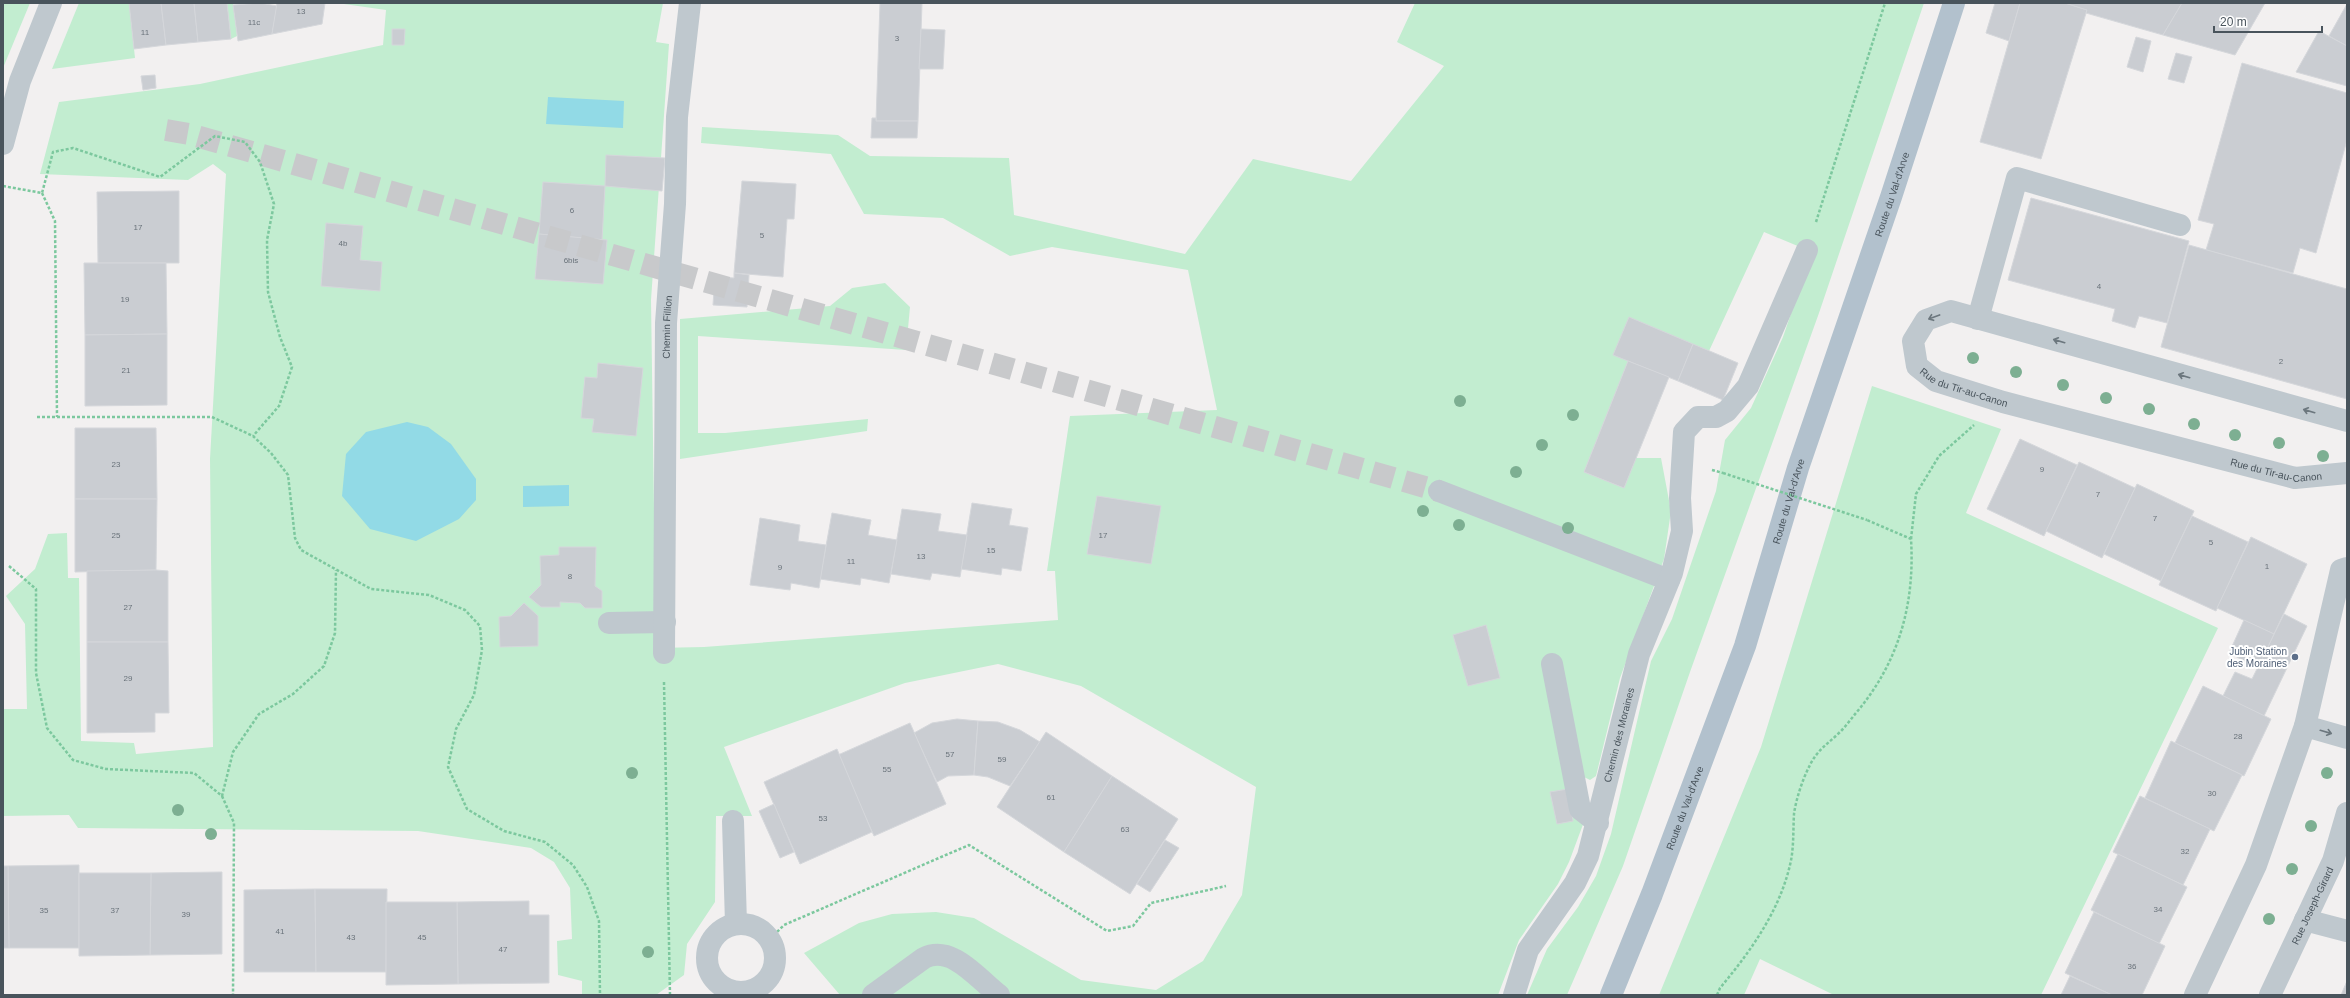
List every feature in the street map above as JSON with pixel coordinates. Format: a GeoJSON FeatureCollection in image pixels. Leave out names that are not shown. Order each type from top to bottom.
{"type":"FeatureCollection","features":[{"type":"Feature","properties":{"kind":"main road","name":"Route du Val-d'Arve"},"geometry":{"type":"LineString","coordinates":[[1611,995],[1652,894],[1745,646],[1798,468],[1891,197],[1954,3]]}},
{"type":"Feature","properties":{"kind":"street"},"geometry":{"type":"LineString","coordinates":[[3,144],[20,81],[51,3]]}},
{"type":"Feature","properties":{"kind":"street","name":"Chemin Fillion"},"geometry":{"type":"LineString","coordinates":[[664,653],[666,322],[674,204],[677,117],[690,3]]}},
{"type":"Feature","properties":{"kind":"street"},"geometry":{"type":"LineString","coordinates":[[1978,319],[2017,178],[2180,225]]}},
{"type":"Feature","properties":{"kind":"street","name":"Chemin des Moraines"},"geometry":{"type":"LineString","coordinates":[[1514,995],[1528,950],[1575,883],[1588,856],[1598,823],[1639,654],[1669,580],[1682,531],[1680,498],[1684,432],[1698,417],[1716,417],[1727,411],[1748,386],[1807,250]]}},
{"type":"Feature","properties":{"kind":"street","name":"Rue du Tir-au-Canon"},"geometry":{"type":"LineString","coordinates":[[2347,421],[1951,311],[1926,320],[1913,341],[1917,366],[1936,381],[2003,402],[2295,478],[2347,473]]}},
{"type":"Feature","properties":{"kind":"street"},"geometry":{"type":"LineString","coordinates":[[1439,492],[1669,580]]}},
{"type":"Feature","properties":{"kind":"street"},"geometry":{"type":"LineString","coordinates":[[2195,995],[2256,865],[2305,726],[2341,570],[2347,568]]}},
{"type":"Feature","properties":{"kind":"street"},"geometry":{"type":"LineString","coordinates":[[609,623],[665,622]]}},
{"type":"Feature","properties":{"kind":"street"},"geometry":{"type":"LineString","coordinates":[[1552,664],[1580,809],[1598,823]]}},
{"type":"Feature","properties":{"kind":"street"},"geometry":{"type":"LineString","coordinates":[[2305,726],[2347,738]]}},
{"type":"Feature","properties":{"kind":"street","name":"Rue Joseph-Girard"},"geometry":{"type":"LineString","coordinates":[[2270,995],[2333,861],[2347,813]]}},
{"type":"Feature","properties":{"kind":"street"},"geometry":{"type":"LineString","coordinates":[[733,821],[736,924]]}},
{"type":"Feature","properties":{"kind":"street"},"geometry":{"type":"LineString","coordinates":[[2306,920],[2347,931]]}},
{"type":"Feature","properties":{"kind":"street"},"geometry":{"type":"LineString","coordinates":[[736,924],[753,926],[770,939],[776,958],[770,978],[754,991],[733,992],[709,988],[707,966],[708,948],[717,933],[736,924]]}},
{"type":"Feature","properties":{"kind":"street"},"geometry":{"type":"LineString","coordinates":[[873,995],[933,953],[955,959],[999,995]]}},
{"type":"Feature","properties":{"kind":"path"},"geometry":{"type":"LineString","coordinates":[[1807,250],[1885,3]]}},
{"type":"Feature","properties":{"kind":"path"},"geometry":{"type":"LineString","coordinates":[[57,417],[55,221],[42,193],[53,152],[73,148],[160,177],[215,136],[245,142],[260,162],[274,204],[267,240],[268,292],[280,337],[292,367],[279,406],[253,436]]}},
{"type":"Feature","properties":{"kind":"path"},"geometry":{"type":"LineString","coordinates":[[3,186],[42,193]]}},
{"type":"Feature","properties":{"kind":"path"},"geometry":{"type":"LineString","coordinates":[[1717,995],[1720,988],[1751,951],[1775,907],[1791,865],[1795,812],[1810,765],[1821,748],[1840,732],[1862,706],[1882,674],[1896,645],[1909,604],[1913,567],[1912,539],[1916,494],[1939,456],[2003,402]]}},
{"type":"Feature","properties":{"kind":"path"},"geometry":{"type":"LineString","coordinates":[[37,417],[212,416],[253,436],[271,453],[288,475],[295,538],[301,550],[371,589],[429,595],[465,610],[480,626],[482,650],[474,695],[456,729],[448,767],[467,809],[504,831],[545,842],[572,865],[587,888],[599,921],[600,995]]}},
{"type":"Feature","properties":{"kind":"path"},"geometry":{"type":"LineString","coordinates":[[1723,473],[1867,520],[1912,539]]}},
{"type":"Feature","properties":{"kind":"path"},"geometry":{"type":"LineString","coordinates":[[9,566],[36,589],[36,673],[47,728],[73,760],[106,770],[194,773],[222,796],[234,823],[233,995]]}},
{"type":"Feature","properties":{"kind":"path"},"geometry":{"type":"LineString","coordinates":[[222,796],[233,752],[258,714],[293,694],[324,666],[335,633],[336,570]]}},
{"type":"Feature","properties":{"kind":"path"},"geometry":{"type":"LineString","coordinates":[[664,653],[670,995]]}},
{"type":"Feature","properties":{"kind":"path"},"geometry":{"type":"LineString","coordinates":[[770,939],[784,925],[969,845],[1107,931],[1133,926],[1151,903],[1226,886]]}},
{"type":"Feature","properties":{"kind":"green space"},"geometry":{"type":"Polygon","coordinates":[[[3,3],[30,3],[3,68],[3,3]]]}},
{"type":"Feature","properties":{"kind":"green space"},"geometry":{"type":"Polygon","coordinates":[[[79,3],[129,3],[135,58],[52,69],[79,3]]]}},
{"type":"Feature","properties":{"kind":"green space"},"geometry":{"type":"Polygon","coordinates":[[[227,3],[233,3],[237,36],[231,39],[227,3]]]}},
{"type":"Feature","properties":{"kind":"green space"},"geometry":{"type":"Polygon","coordinates":[[[337,3],[663,3],[656,42],[669,44],[651,300],[656,648],[704,647],[1058,620],[1055,571],[1047,571],[1070,416],[1217,410],[1188,270],[1052,247],[1010,256],[943,218],[864,214],[831,154],[701,143],[702,127],[838,135],[870,156],[1009,158],[1014,215],[1185,254],[1253,159],[1351,181],[1444,66],[1397,42],[1415,3],[1924,3],[1819,313],[1690,672],[1623,866],[1567,995],[1527,995],[1547,949],[1578,907],[1596,876],[1611,834],[1651,661],[1672,619],[1716,491],[1725,440],[1751,408],[1783,337],[1812,252],[1764,232],[1709,351],[1629,318],[1628,361],[1584,472],[1624,488],[1636,458],[1661,458],[1671,511],[1664,559],[1620,678],[1596,776],[1590,780],[1584,777],[1588,811],[1569,862],[1558,884],[1519,940],[1498,995],[840,995],[804,953],[859,923],[892,914],[936,912],[974,918],[1081,980],[1156,990],[1203,961],[1242,895],[1256,787],[1081,686],[998,664],[905,683],[724,747],[752,816],[716,816],[715,902],[687,944],[684,975],[656,995],[582,995],[582,981],[558,975],[557,941],[572,939],[570,888],[554,862],[531,848],[418,831],[78,828],[69,815],[3,816],[3,709],[27,709],[25,624],[6,596],[35,569],[48,534],[67,533],[68,578],[79,578],[81,741],[134,743],[136,754],[213,747],[210,459],[226,174],[213,164],[188,180],[40,174],[59,102],[200,84],[383,45],[386,10],[337,3]]]}},
{"type":"Feature","properties":{"kind":"green space"},"geometry":{"type":"Polygon","coordinates":[[[885,283],[910,307],[906,350],[698,336],[698,433],[725,433],[868,419],[867,431],[680,459],[680,319],[830,306],[852,288],[885,283]]]}},
{"type":"Feature","properties":{"kind":"green space"},"geometry":{"type":"Polygon","coordinates":[[[1872,386],[2001,429],[1966,513],[2218,628],[2041,995],[1834,995],[1760,959],[1744,995],[1659,995],[1761,747],[1872,386]]]}},
{"type":"Feature","properties":{"kind":"water"},"geometry":{"type":"Polygon","coordinates":[[[548,97],[624,101],[623,128],[546,124],[548,97]]]}},
{"type":"Feature","properties":{"kind":"water"},"geometry":{"type":"Polygon","coordinates":[[[407,422],[428,427],[451,444],[476,479],[476,500],[459,519],[416,541],[370,529],[342,496],[346,454],[366,432],[407,422]]]}},
{"type":"Feature","properties":{"kind":"water"},"geometry":{"type":"Polygon","coordinates":[[[569,485],[569,506],[523,507],[523,486],[569,485]]]}},
{"type":"Feature","properties":{"kind":"building"},"geometry":{"type":"Polygon","coordinates":[[[129,3],[161,3],[166,45],[134,49],[129,3]]]}},
{"type":"Feature","properties":{"kind":"building"},"geometry":{"type":"Polygon","coordinates":[[[161,3],[194,3],[198,42],[166,45],[161,3]]]}},
{"type":"Feature","properties":{"kind":"building"},"geometry":{"type":"Polygon","coordinates":[[[194,3],[227,3],[231,39],[198,42],[194,3]]]}},
{"type":"Feature","properties":{"kind":"building"},"geometry":{"type":"Polygon","coordinates":[[[260,3],[277,6],[272,34],[238,41],[233,5],[260,3]]]}},
{"type":"Feature","properties":{"kind":"building"},"geometry":{"type":"Polygon","coordinates":[[[277,3],[325,3],[322,24],[272,34],[277,3]]]}},
{"type":"Feature","properties":{"kind":"building"},"geometry":{"type":"Polygon","coordinates":[[[880,3],[922,3],[918,121],[876,121],[880,3]]]}},
{"type":"Feature","properties":{"kind":"building"},"geometry":{"type":"Polygon","coordinates":[[[1995,3],[2020,3],[2009,41],[1986,33],[1995,3]]]}},
{"type":"Feature","properties":{"kind":"building"},"geometry":{"type":"Polygon","coordinates":[[[2020,3],[2065,3],[2087,10],[2041,159],[1980,142],[2020,3]]]}},
{"type":"Feature","properties":{"kind":"building"},"geometry":{"type":"Polygon","coordinates":[[[2065,3],[2182,3],[2163,35],[2086,13],[2087,10],[2065,3]]]}},
{"type":"Feature","properties":{"kind":"building"},"geometry":{"type":"Polygon","coordinates":[[[2182,3],[2265,3],[2235,55],[2163,35],[2182,3]]]}},
{"type":"Feature","properties":{"kind":"building"},"geometry":{"type":"Polygon","coordinates":[[[2347,4],[2347,46],[2329,36],[2347,4]]]}},
{"type":"Feature","properties":{"kind":"building"},"geometry":{"type":"Polygon","coordinates":[[[392,29],[405,29],[404,45],[392,45],[392,29]]]}},
{"type":"Feature","properties":{"kind":"building"},"geometry":{"type":"Polygon","coordinates":[[[921,29],[945,30],[943,69],[919,69],[921,29]]]}},
{"type":"Feature","properties":{"kind":"building"},"geometry":{"type":"Polygon","coordinates":[[[2319,31],[2347,46],[2347,86],[2296,72],[2319,31]]]}},
{"type":"Feature","properties":{"kind":"building"},"geometry":{"type":"Polygon","coordinates":[[[2136,37],[2151,41],[2143,72],[2127,67],[2136,37]]]}},
{"type":"Feature","properties":{"kind":"building"},"geometry":{"type":"Polygon","coordinates":[[[2176,53],[2192,57],[2184,83],[2168,79],[2176,53]]]}},
{"type":"Feature","properties":{"kind":"building"},"geometry":{"type":"Polygon","coordinates":[[[2242,63],[2347,93],[2347,140],[2316,253],[2300,248],[2293,273],[2206,250],[2214,224],[2198,220],[2242,63]]]}},
{"type":"Feature","properties":{"kind":"building"},"geometry":{"type":"Polygon","coordinates":[[[155,75],[156,88],[143,90],[141,76],[155,75]]]}},
{"type":"Feature","properties":{"kind":"building"},"geometry":{"type":"Polygon","coordinates":[[[872,118],[876,118],[876,121],[918,121],[917,138],[871,138],[872,118]]]}},
{"type":"Feature","properties":{"kind":"building"},"geometry":{"type":"Polygon","coordinates":[[[606,155],[665,158],[662,191],[605,186],[606,155]]]}},
{"type":"Feature","properties":{"kind":"building"},"geometry":{"type":"Polygon","coordinates":[[[742,181],[796,184],[794,219],[787,219],[783,277],[734,273],[742,181]]]}},
{"type":"Feature","properties":{"kind":"building"},"geometry":{"type":"Polygon","coordinates":[[[543,182],[605,186],[602,240],[539,234],[543,182]]]}},
{"type":"Feature","properties":{"kind":"building"},"geometry":{"type":"Polygon","coordinates":[[[179,191],[179,263],[98,263],[97,192],[179,191]]]}},
{"type":"Feature","properties":{"kind":"building"},"geometry":{"type":"Polygon","coordinates":[[[2031,198],[2189,241],[2167,323],[2139,316],[2135,328],[2112,321],[2115,309],[2008,280],[2031,198]]]}},
{"type":"Feature","properties":{"kind":"building"},"geometry":{"type":"Polygon","coordinates":[[[326,223],[363,226],[360,260],[382,262],[380,291],[321,286],[326,223]]]}},
{"type":"Feature","properties":{"kind":"building"},"geometry":{"type":"Polygon","coordinates":[[[539,234],[607,240],[603,284],[535,279],[539,234]]]}},
{"type":"Feature","properties":{"kind":"building"},"geometry":{"type":"Polygon","coordinates":[[[2189,245],[2347,289],[2347,399],[2161,347],[2189,245]]]}},
{"type":"Feature","properties":{"kind":"building"},"geometry":{"type":"Polygon","coordinates":[[[84,263],[166,263],[167,334],[85,335],[84,263]]]}},
{"type":"Feature","properties":{"kind":"building"},"geometry":{"type":"Polygon","coordinates":[[[734,273],[749,275],[747,307],[713,305],[715,277],[734,278],[734,273]]]}},
{"type":"Feature","properties":{"kind":"building"},"geometry":{"type":"Polygon","coordinates":[[[1629,317],[1693,344],[1678,381],[1613,355],[1629,317]]]}},
{"type":"Feature","properties":{"kind":"building"},"geometry":{"type":"Polygon","coordinates":[[[167,334],[167,405],[85,406],[85,335],[167,334]]]}},
{"type":"Feature","properties":{"kind":"building"},"geometry":{"type":"Polygon","coordinates":[[[1693,344],[1738,363],[1723,400],[1678,381],[1693,344]]]}},
{"type":"Feature","properties":{"kind":"building"},"geometry":{"type":"Polygon","coordinates":[[[1628,361],[1669,377],[1624,488],[1584,472],[1628,361]]]}},
{"type":"Feature","properties":{"kind":"building"},"geometry":{"type":"Polygon","coordinates":[[[598,363],[643,368],[636,436],[592,432],[594,419],[581,418],[585,377],[597,378],[598,363]]]}},
{"type":"Feature","properties":{"kind":"building"},"geometry":{"type":"Polygon","coordinates":[[[75,428],[156,428],[157,499],[75,499],[75,428]]]}},
{"type":"Feature","properties":{"kind":"building"},"geometry":{"type":"Polygon","coordinates":[[[2020,439],[2077,465],[2044,536],[1987,509],[2020,439]]]}},
{"type":"Feature","properties":{"kind":"building"},"geometry":{"type":"Polygon","coordinates":[[[2079,462],[2135,488],[2102,558],[2046,531],[2079,462]]]}},
{"type":"Feature","properties":{"kind":"building"},"geometry":{"type":"Polygon","coordinates":[[[2137,484],[2194,511],[2161,581],[2104,554],[2137,484]]]}},
{"type":"Feature","properties":{"kind":"building"},"geometry":{"type":"Polygon","coordinates":[[[1097,496],[1161,506],[1151,564],[1087,554],[1097,496]]]}},
{"type":"Feature","properties":{"kind":"building"},"geometry":{"type":"Polygon","coordinates":[[[75,499],[157,499],[156,570],[75,572],[75,499]]]}},
{"type":"Feature","properties":{"kind":"building"},"geometry":{"type":"Polygon","coordinates":[[[972,503],[1012,509],[1009,525],[1028,528],[1021,571],[1002,568],[1001,575],[961,569],[972,503]]]}},
{"type":"Feature","properties":{"kind":"building"},"geometry":{"type":"Polygon","coordinates":[[[902,509],[941,514],[938,531],[967,535],[960,577],[932,573],[930,580],[891,574],[902,509]]]}},
{"type":"Feature","properties":{"kind":"building"},"geometry":{"type":"Polygon","coordinates":[[[832,513],[871,520],[868,535],[897,540],[889,583],[861,578],[860,585],[820,579],[832,513]]]}},
{"type":"Feature","properties":{"kind":"building"},"geometry":{"type":"Polygon","coordinates":[[[2192,516],[2248,542],[2216,611],[2159,585],[2192,516]]]}},
{"type":"Feature","properties":{"kind":"building"},"geometry":{"type":"Polygon","coordinates":[[[760,518],[800,525],[798,541],[826,545],[819,588],[791,583],[790,590],[750,585],[760,518]]]}},
{"type":"Feature","properties":{"kind":"building"},"geometry":{"type":"Polygon","coordinates":[[[2251,537],[2307,564],[2274,634],[2217,608],[2251,537]]]}},
{"type":"Feature","properties":{"kind":"building"},"geometry":{"type":"Polygon","coordinates":[[[559,547],[596,547],[595,586],[602,591],[602,608],[585,608],[580,603],[560,602],[560,607],[541,607],[529,597],[541,585],[540,556],[559,555],[559,547]]]}},
{"type":"Feature","properties":{"kind":"building"},"geometry":{"type":"Polygon","coordinates":[[[87,571],[168,571],[168,642],[87,642],[87,571]]]}},
{"type":"Feature","properties":{"kind":"building"},"geometry":{"type":"Polygon","coordinates":[[[524,603],[538,616],[538,646],[500,647],[499,617],[511,616],[524,603]]]}},
{"type":"Feature","properties":{"kind":"building"},"geometry":{"type":"Polygon","coordinates":[[[2284,614],[2307,626],[2264,716],[2223,696],[2235,672],[2252,679],[2284,614]]]}},
{"type":"Feature","properties":{"kind":"building"},"geometry":{"type":"Polygon","coordinates":[[[2244,620],[2274,634],[2258,668],[2229,653],[2244,620]]]}},
{"type":"Feature","properties":{"kind":"building"},"geometry":{"type":"Polygon","coordinates":[[[1486,625],[1500,678],[1468,686],[1453,635],[1486,625]]]}},
{"type":"Feature","properties":{"kind":"building"},"geometry":{"type":"Polygon","coordinates":[[[87,642],[168,642],[169,713],[155,713],[155,732],[87,733],[87,642]]]}},
{"type":"Feature","properties":{"kind":"building"},"geometry":{"type":"Polygon","coordinates":[[[2203,686],[2271,719],[2244,776],[2175,743],[2203,686]]]}},
{"type":"Feature","properties":{"kind":"building"},"geometry":{"type":"Polygon","coordinates":[[[957,719],[978,721],[974,775],[948,776],[937,782],[914,733],[932,723],[957,719]]]}},
{"type":"Feature","properties":{"kind":"building"},"geometry":{"type":"Polygon","coordinates":[[[978,721],[998,722],[1020,730],[1040,742],[1010,786],[988,777],[974,775],[978,721]]]}},
{"type":"Feature","properties":{"kind":"building"},"geometry":{"type":"Polygon","coordinates":[[[910,723],[946,804],[874,836],[838,755],[910,723]]]}},
{"type":"Feature","properties":{"kind":"building"},"geometry":{"type":"Polygon","coordinates":[[[1046,732],[1112,776],[1064,852],[997,807],[1046,732]]]}},
{"type":"Feature","properties":{"kind":"building"},"geometry":{"type":"Polygon","coordinates":[[[2171,741],[2242,775],[2214,831],[2145,798],[2171,741]]]}},
{"type":"Feature","properties":{"kind":"building"},"geometry":{"type":"Polygon","coordinates":[[[837,749],[872,832],[800,864],[764,782],[837,749]]]}},
{"type":"Feature","properties":{"kind":"building"},"geometry":{"type":"Polygon","coordinates":[[[1112,776],[1178,819],[1130,894],[1064,852],[1112,776]]]}},
{"type":"Feature","properties":{"kind":"building"},"geometry":{"type":"Polygon","coordinates":[[[1568,789],[1573,821],[1557,824],[1550,792],[1568,789]]]}},
{"type":"Feature","properties":{"kind":"building"},"geometry":{"type":"Polygon","coordinates":[[[2140,796],[2210,829],[2183,885],[2113,852],[2140,796]]]}},
{"type":"Feature","properties":{"kind":"building"},"geometry":{"type":"Polygon","coordinates":[[[774,804],[794,852],[780,858],[759,811],[774,804]]]}},
{"type":"Feature","properties":{"kind":"building"},"geometry":{"type":"Polygon","coordinates":[[[1165,840],[1179,848],[1150,892],[1137,884],[1165,840]]]}},
{"type":"Feature","properties":{"kind":"building"},"geometry":{"type":"Polygon","coordinates":[[[2118,854],[2187,887],[2159,944],[2091,910],[2118,854]]]}},
{"type":"Feature","properties":{"kind":"building"},"geometry":{"type":"Polygon","coordinates":[[[79,865],[79,948],[9,948],[8,866],[79,865]]]}},
{"type":"Feature","properties":{"kind":"building"},"geometry":{"type":"Polygon","coordinates":[[[3,866],[8,866],[9,948],[3,948],[3,866]]]}},
{"type":"Feature","properties":{"kind":"building"},"geometry":{"type":"Polygon","coordinates":[[[222,872],[222,954],[150,955],[151,873],[222,872]]]}},
{"type":"Feature","properties":{"kind":"building"},"geometry":{"type":"Polygon","coordinates":[[[79,873],[151,873],[150,955],[79,956],[79,873]]]}},
{"type":"Feature","properties":{"kind":"building"},"geometry":{"type":"Polygon","coordinates":[[[315,889],[316,972],[244,972],[244,890],[315,889]]]}},
{"type":"Feature","properties":{"kind":"building"},"geometry":{"type":"Polygon","coordinates":[[[315,889],[387,889],[386,972],[316,972],[315,889]]]}},
{"type":"Feature","properties":{"kind":"building"},"geometry":{"type":"Polygon","coordinates":[[[529,901],[529,915],[549,915],[549,983],[458,984],[457,902],[529,901]]]}},
{"type":"Feature","properties":{"kind":"building"},"geometry":{"type":"Polygon","coordinates":[[[386,902],[457,902],[458,984],[386,985],[386,902]]]}},
{"type":"Feature","properties":{"kind":"building"},"geometry":{"type":"Polygon","coordinates":[[[2094,912],[2165,946],[2142,995],[2112,995],[2065,973],[2094,912]]]}},
{"type":"Feature","properties":{"kind":"building"},"geometry":{"type":"Polygon","coordinates":[[[2070,976],[2112,995],[2061,995],[2070,976]]]}},
{"type":"Feature","properties":{"kind":"building"},"geometry":{"type":"Polygon","coordinates":[[[2347,981],[2347,995],[2341,995],[2347,981]]]}},
{"type":"Feature","properties":{"kind":"tunnel"},"geometry":{"type":"LineString","coordinates":[[166,130],[189,134],[1439,491]]}},
{"type":"Feature","properties":{"kind":"place","name":"Jubin Station des Moraines"},"geometry":{"type":"Point","coordinates":[2295,657]}}]}
